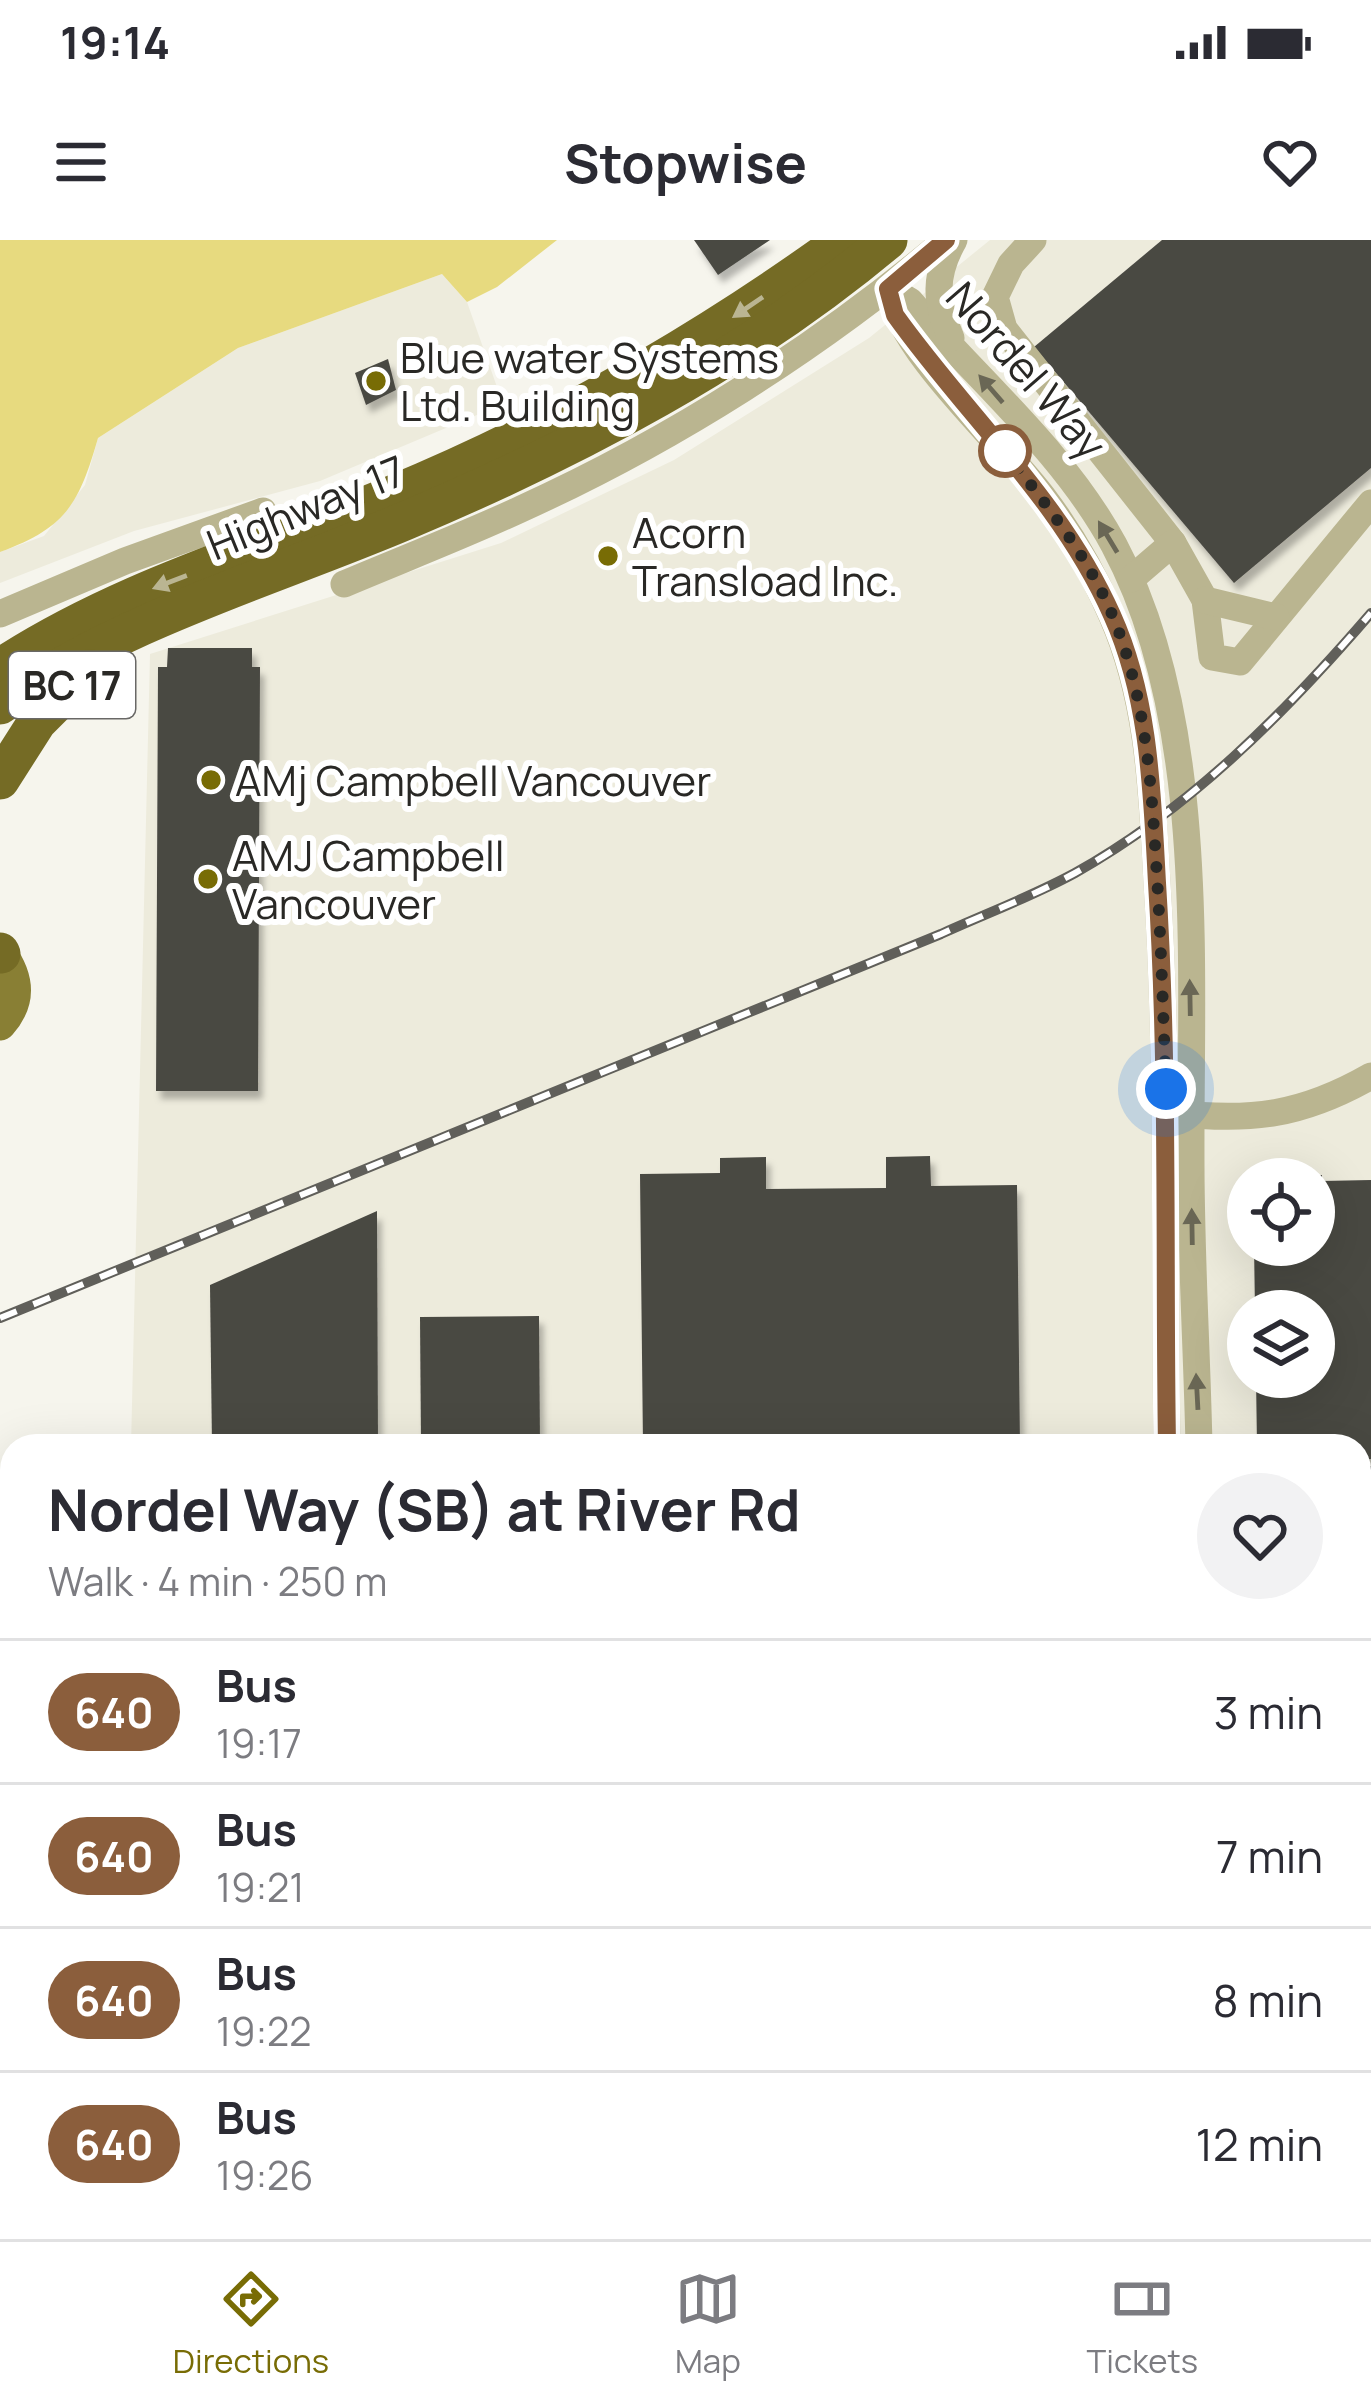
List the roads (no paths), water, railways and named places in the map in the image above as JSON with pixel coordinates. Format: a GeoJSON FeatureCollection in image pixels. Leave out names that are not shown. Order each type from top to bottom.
{"type":"FeatureCollection","features":[{"type":"Feature","properties":{"kind":"highway","name":"Highway 17"},"geometry":{"type":"LineString","coordinates":[[10,660],[144,592],[388,497],[548,425],[675,355],[844,240]]}},
{"type":"Feature","properties":{"kind":"highway","name":"Highway 17"},"geometry":{"type":"LineString","coordinates":[[0,705],[72,660],[169,614],[404,521],[584,437],[745,346],[889,240]]}},
{"type":"Feature","properties":{"kind":"highway","name":"BC 17"},"geometry":{"type":"LineString","coordinates":[[0,780],[19,746],[59,697],[169,614]]}},
{"type":"Feature","properties":{"kind":"main road"},"geometry":{"type":"LineString","coordinates":[[0,953],[13,973],[16,991],[12,1010],[0,1024]]}},
{"type":"Feature","properties":{"kind":"street"},"geometry":{"type":"LineString","coordinates":[[344,584],[573,484],[722,401],[888,289],[950,240]]}},
{"type":"Feature","properties":{"kind":"street"},"geometry":{"type":"LineString","coordinates":[[950,240],[938,298],[957,351]]}},
{"type":"Feature","properties":{"kind":"street"},"geometry":{"type":"LineString","coordinates":[[1033,240],[1011,264],[995,297],[1004,329],[1174,543],[1204,600],[1213,658],[1240,662],[1371,503]]}},
{"type":"Feature","properties":{"kind":"street","name":"Nordel Way"},"geometry":{"type":"LineString","coordinates":[[888,289],[910,301],[1070,479],[1113,542],[1161,663],[1184,826],[1179,1114],[1163,1159],[1167,1434]]}},
{"type":"Feature","properties":{"kind":"street","name":"Nordel Way"},"geometry":{"type":"LineString","coordinates":[[888,289],[895,315],[927,360],[1044,498],[1089,570],[1114,618],[1144,725],[1179,1114],[1198,1434]]}},
{"type":"Feature","properties":{"kind":"street"},"geometry":{"type":"LineString","coordinates":[[0,614],[262,511]]}},
{"type":"Feature","properties":{"kind":"street"},"geometry":{"type":"LineString","coordinates":[[1131,580],[1174,543]]}},
{"type":"Feature","properties":{"kind":"street"},"geometry":{"type":"LineString","coordinates":[[1089,570],[1102,572],[1112,582],[1127,612],[1155,699],[1170,711]]}},
{"type":"Feature","properties":{"kind":"street"},"geometry":{"type":"LineString","coordinates":[[1204,600],[1276,616]]}},
{"type":"Feature","properties":{"kind":"street"},"geometry":{"type":"LineString","coordinates":[[1179,1114],[1266,1117],[1324,1102],[1371,1076]]}},
{"type":"Feature","properties":{"kind":"railway"},"geometry":{"type":"LineString","coordinates":[[0,1318],[941,934],[1059,881],[1117,847],[1197,789],[1305,687],[1371,613]]}},
{"type":"Feature","properties":{"kind":"place","name":"Blue water Systems Ltd. Building"},"geometry":{"type":"Point","coordinates":[376,381]}},
{"type":"Feature","properties":{"kind":"place","name":"Acorn Transload Inc."},"geometry":{"type":"Point","coordinates":[608,556]}},
{"type":"Feature","properties":{"kind":"place","name":"AMj Campbell Vancouver"},"geometry":{"type":"Point","coordinates":[211,780]}},
{"type":"Feature","properties":{"kind":"place","name":"AMJ Campbell Vancouver"},"geometry":{"type":"Point","coordinates":[208,879]}}]}
